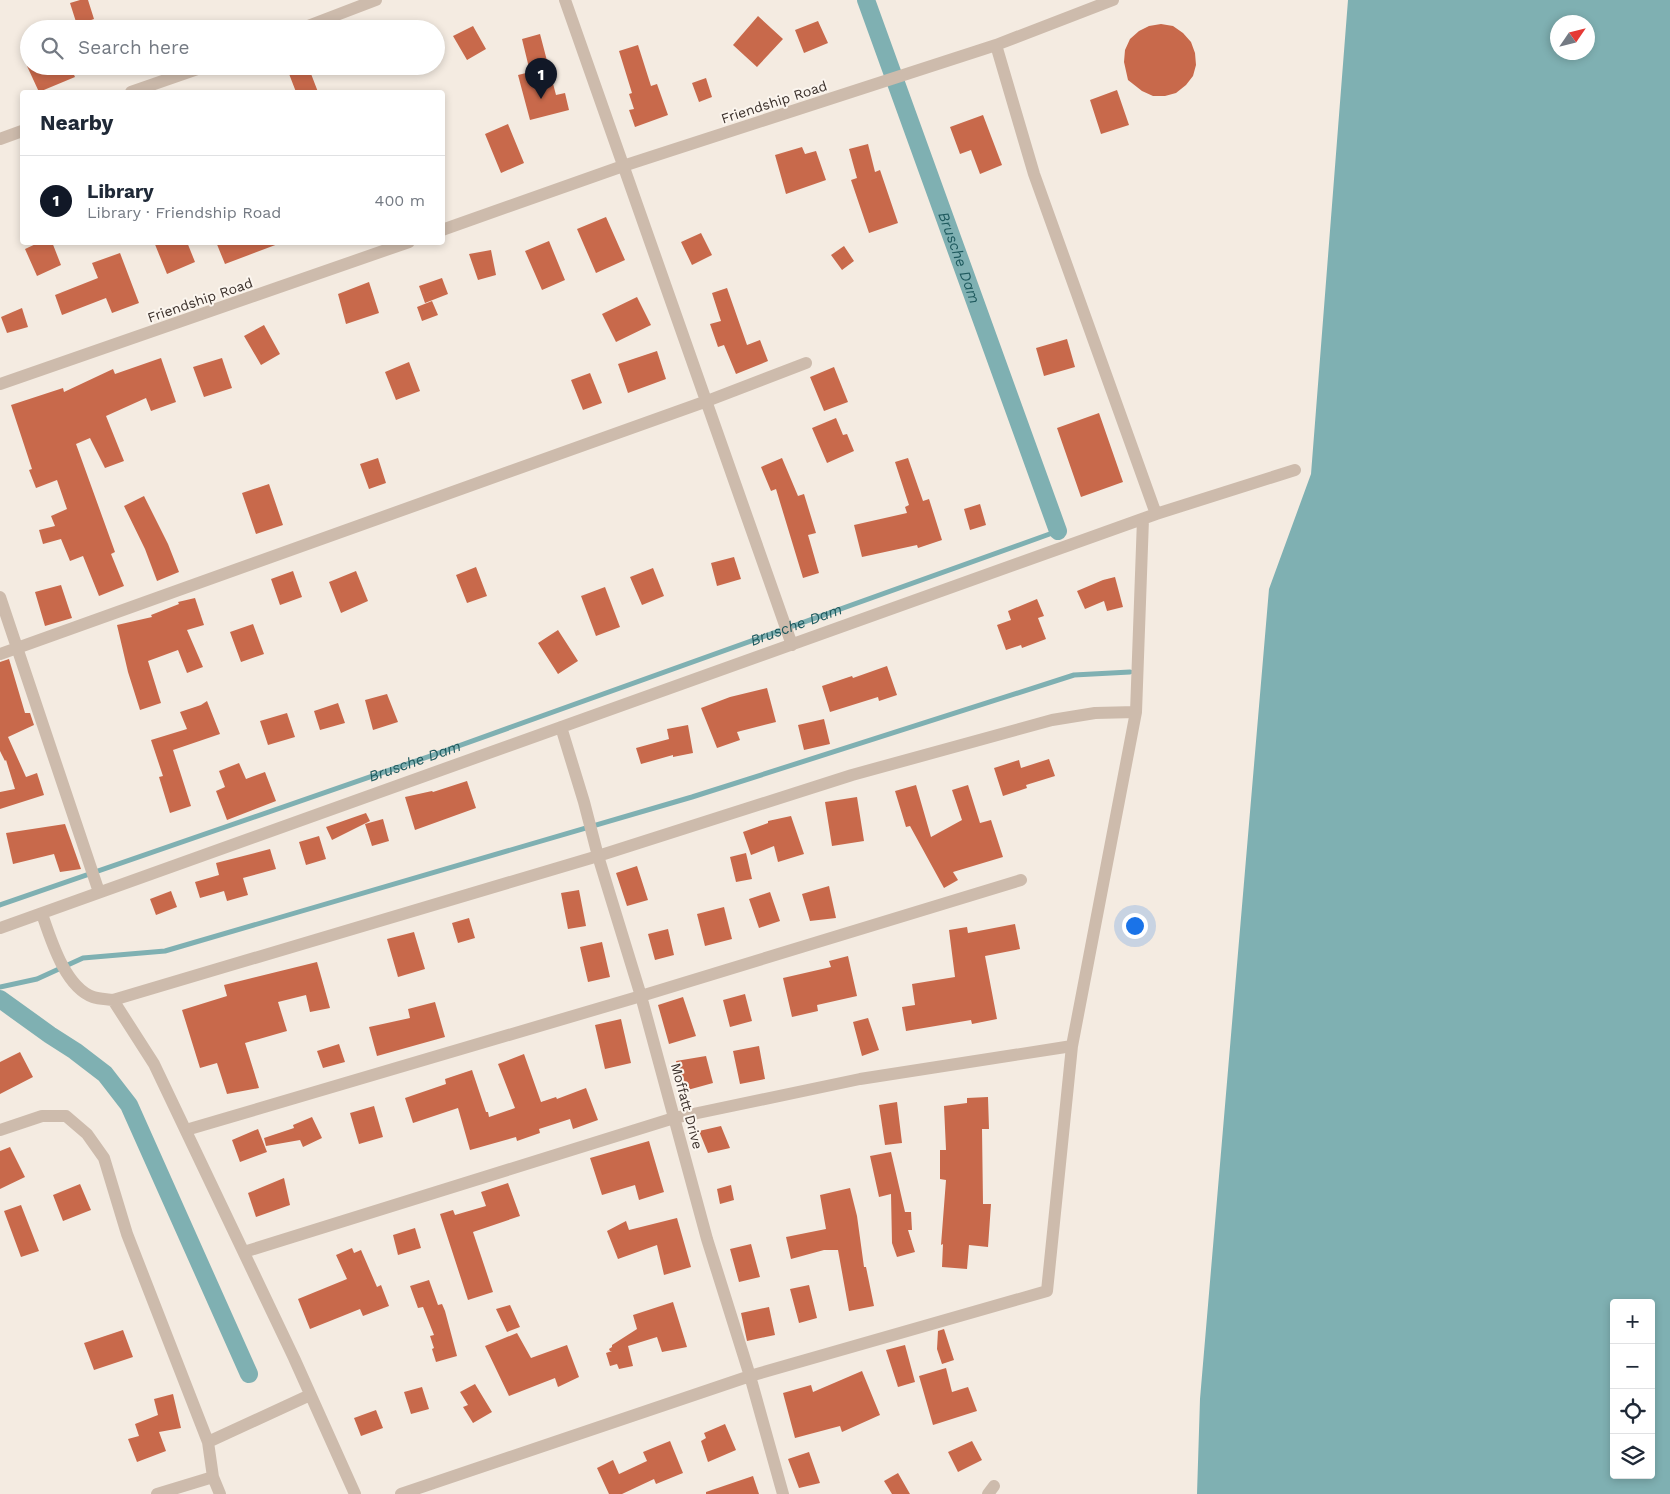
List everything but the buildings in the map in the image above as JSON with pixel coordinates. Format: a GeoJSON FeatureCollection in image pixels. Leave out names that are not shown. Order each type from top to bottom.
{"type":"FeatureCollection","features":[{"type":"Feature","properties":{"kind":"street"},"geometry":{"type":"LineString","coordinates":[[324,20],[376,0]]}},
{"type":"Feature","properties":{"kind":"street"},"geometry":{"type":"LineString","coordinates":[[565,0],[790,641]]}},
{"type":"Feature","properties":{"kind":"street","name":"Friendship Road"},"geometry":{"type":"LineString","coordinates":[[445,229],[623,166],[996,45],[1113,0]]}},
{"type":"Feature","properties":{"kind":"street"},"geometry":{"type":"LineString","coordinates":[[996,45],[1034,174],[1156,514]]}},
{"type":"Feature","properties":{"kind":"street"},"geometry":{"type":"LineString","coordinates":[[137,90],[180,75]]}},
{"type":"Feature","properties":{"kind":"street"},"geometry":{"type":"LineString","coordinates":[[0,139],[20,132]]}},
{"type":"Feature","properties":{"kind":"street","name":"Friendship Road"},"geometry":{"type":"LineString","coordinates":[[0,384],[399,245]]}},
{"type":"Feature","properties":{"kind":"street"},"geometry":{"type":"LineString","coordinates":[[0,654],[707,401],[806,363]]}},
{"type":"Feature","properties":{"kind":"street"},"geometry":{"type":"LineString","coordinates":[[0,928],[561,727],[790,641],[1156,514],[1295,470]]}},
{"type":"Feature","properties":{"kind":"street"},"geometry":{"type":"LineString","coordinates":[[401,1494],[750,1376],[1047,1291],[1072,1046],[1136,712],[1143,519]]}},
{"type":"Feature","properties":{"kind":"street"},"geometry":{"type":"LineString","coordinates":[[0,597],[99,892]]}},
{"type":"Feature","properties":{"kind":"street"},"geometry":{"type":"LineString","coordinates":[[42,914],[70,980],[80,990],[93,997],[113,1000],[596,850],[852,775],[1052,720],[1095,713],[1136,712]]}},
{"type":"Feature","properties":{"kind":"street","name":"Moffatt Drive"},"geometry":{"type":"LineString","coordinates":[[561,727],[584,802],[596,850],[641,996],[707,1239],[750,1376],[783,1494]]}},
{"type":"Feature","properties":{"kind":"street"},"geometry":{"type":"LineString","coordinates":[[186,1130],[641,996],[1021,880]]}},
{"type":"Feature","properties":{"kind":"street"},"geometry":{"type":"LineString","coordinates":[[113,1000],[154,1064],[244,1252],[355,1494]]}},
{"type":"Feature","properties":{"kind":"street"},"geometry":{"type":"LineString","coordinates":[[244,1252],[674,1118],[860,1080],[1072,1046]]}},
{"type":"Feature","properties":{"kind":"street"},"geometry":{"type":"LineString","coordinates":[[0,1130],[42,1116],[66,1116],[87,1134],[104,1158],[127,1234],[208,1442],[213,1477],[220,1494]]}},
{"type":"Feature","properties":{"kind":"street"},"geometry":{"type":"LineString","coordinates":[[208,1442],[310,1395]]}},
{"type":"Feature","properties":{"kind":"street"},"geometry":{"type":"LineString","coordinates":[[157,1494],[213,1477]]}},
{"type":"Feature","properties":{"kind":"water"},"geometry":{"type":"Polygon","coordinates":[[[1348,0],[1670,0],[1670,1494],[1197,1494],[1200,1399],[1269,589],[1311,474],[1348,0]]]}},
{"type":"Feature","properties":{"kind":"waterway","name":"Brusche Dam"},"geometry":{"type":"LineString","coordinates":[[866,0],[1058,531]]}},
{"type":"Feature","properties":{"kind":"waterway","name":"Brusche Dam"},"geometry":{"type":"LineString","coordinates":[[0,905],[436,754],[1058,531]]}},
{"type":"Feature","properties":{"kind":"waterway"},"geometry":{"type":"LineString","coordinates":[[0,987],[37,979],[83,958],[165,951],[692,797],[1074,675],[1130,672]]}},
{"type":"Feature","properties":{"kind":"waterway"},"geometry":{"type":"LineString","coordinates":[[0,999],[105,1074],[129,1105],[249,1374]]}},
{"type":"Feature","properties":{"kind":"place","name":"Library"},"geometry":{"type":"Point","coordinates":[541,99]}}]}
